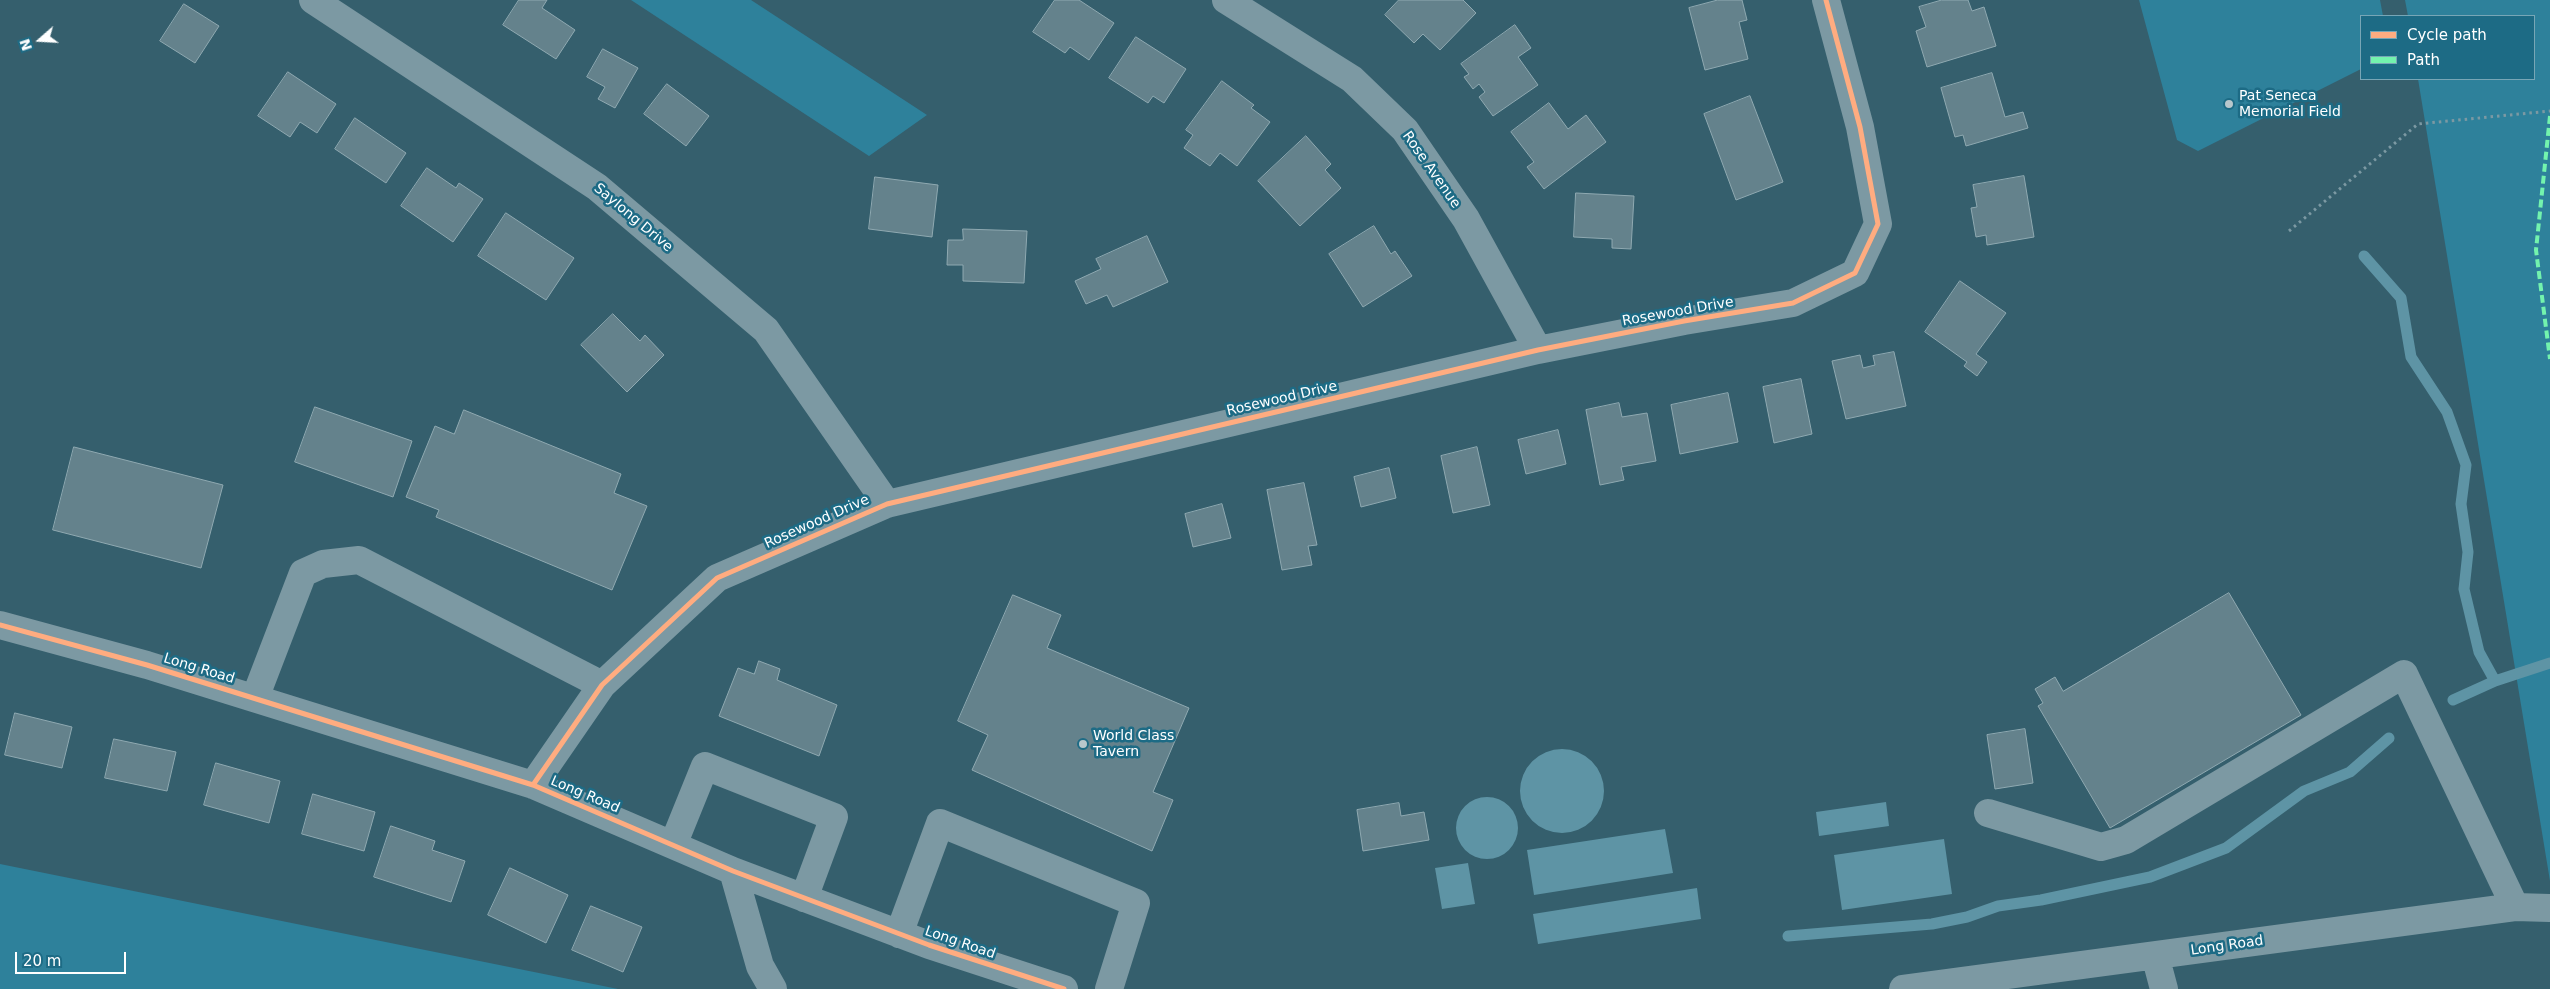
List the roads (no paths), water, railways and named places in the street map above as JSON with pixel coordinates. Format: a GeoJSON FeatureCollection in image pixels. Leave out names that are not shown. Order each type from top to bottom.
{"type":"FeatureCollection","features":[{"type":"Feature","properties":{"kind":"street","name":"Saylong Drive"},"geometry":{"type":"LineString","coordinates":[[314,0],[597,187],[766,330],[887,504]]}},
{"type":"Feature","properties":{"kind":"street","name":"Rose Avenue"},"geometry":{"type":"LineString","coordinates":[[1226,0],[1352,79],[1405,130],[1466,219],[1538,350]]}},
{"type":"Feature","properties":{"kind":"street","name":"Rosewood Drive"},"geometry":{"type":"LineString","coordinates":[[532,785],[602,685],[718,578],[887,504],[1538,350],[1684,321],[1793,303],[1855,273],[1878,224],[1860,127],[1826,0]]}},
{"type":"Feature","properties":{"kind":"street"},"geometry":{"type":"LineString","coordinates":[[255,698],[304,573],[323,564],[359,560],[602,685]]}},
{"type":"Feature","properties":{"kind":"street","name":"Long Road"},"geometry":{"type":"LineString","coordinates":[[0,625],[147,665],[532,785],[734,871],[804,898],[899,934],[1064,989]]}},
{"type":"Feature","properties":{"kind":"street"},"geometry":{"type":"LineString","coordinates":[[1988,813],[2101,847],[2126,840],[2404,674],[2515,907]]}},
{"type":"Feature","properties":{"kind":"street"},"geometry":{"type":"LineString","coordinates":[[674,845],[705,766],[834,817],[804,898]]}},
{"type":"Feature","properties":{"kind":"street"},"geometry":{"type":"LineString","coordinates":[[899,934],[940,823],[1136,903],[1109,989]]}},
{"type":"Feature","properties":{"kind":"street"},"geometry":{"type":"LineString","coordinates":[[734,871],[760,966],[773,989]]}},
{"type":"Feature","properties":{"kind":"street","name":"Long Road"},"geometry":{"type":"LineString","coordinates":[[1904,989],[2515,907],[2550,908]]}},
{"type":"Feature","properties":{"kind":"street"},"geometry":{"type":"LineString","coordinates":[[2155,955],[2164,989]]}},
{"type":"Feature","properties":{"kind":"waterway"},"geometry":{"type":"LineString","coordinates":[[2364,256],[2401,298],[2411,357],[2447,412],[2466,465],[2461,504],[2468,552],[2464,589],[2479,652],[2495,681]]}},
{"type":"Feature","properties":{"kind":"waterway"},"geometry":{"type":"LineString","coordinates":[[2453,700],[2495,681],[2550,663]]}},
{"type":"Feature","properties":{"kind":"waterway"},"geometry":{"type":"LineString","coordinates":[[1788,936],[1932,924],[1967,917],[1998,906],[2041,900],[2150,877],[2226,848],[2304,791],[2350,772],[2389,738]]}},
{"type":"Feature","properties":{"kind":"place","name":"Pat Seneca Memorial Field"},"geometry":{"type":"Point","coordinates":[2229,104]}},
{"type":"Feature","properties":{"kind":"place","name":"World Class Tavern"},"geometry":{"type":"Point","coordinates":[1083,744]}}]}
